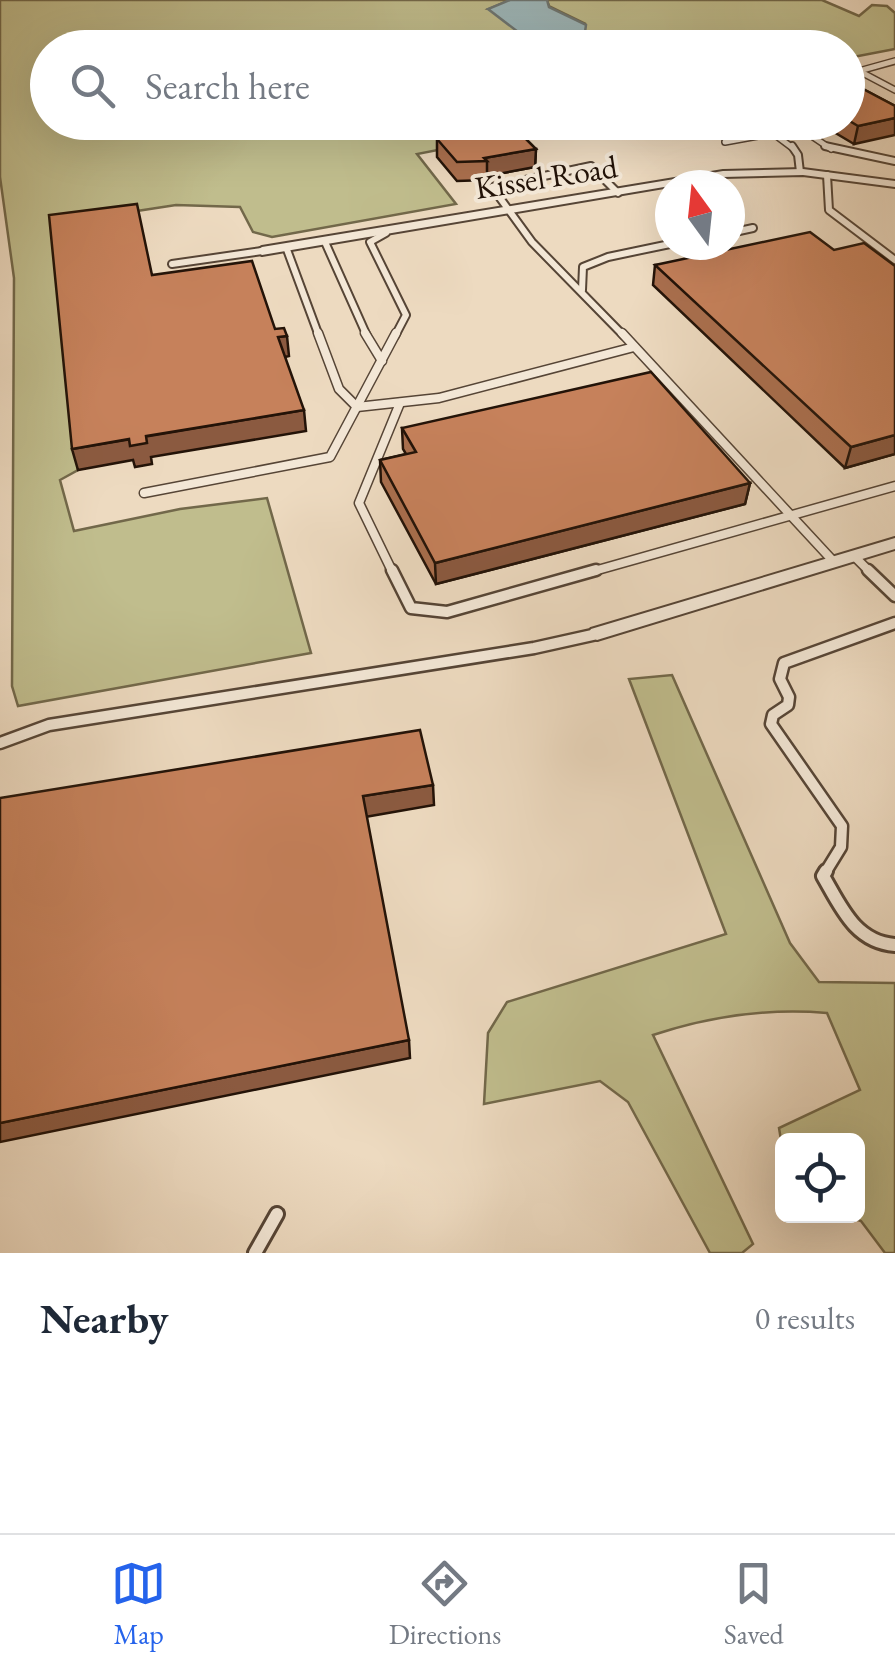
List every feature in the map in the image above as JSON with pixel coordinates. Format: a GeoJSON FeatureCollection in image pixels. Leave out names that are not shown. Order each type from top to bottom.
{"type":"FeatureCollection","features":[{"type":"Feature","properties":{"kind":"street","name":"Kissel Road"},"geometry":{"type":"LineString","coordinates":[[262,251],[723,174],[800,172],[895,184]]}},
{"type":"Feature","properties":{"kind":"street"},"geometry":{"type":"LineString","coordinates":[[597,634],[895,544]]}},
{"type":"Feature","properties":{"kind":"lane"},"geometry":{"type":"LineString","coordinates":[[865,69],[895,60]]}},
{"type":"Feature","properties":{"kind":"lane"},"geometry":{"type":"LineString","coordinates":[[865,74],[895,90]]}},
{"type":"Feature","properties":{"kind":"lane"},"geometry":{"type":"LineString","coordinates":[[726,142],[737,140]]}},
{"type":"Feature","properties":{"kind":"lane"},"geometry":{"type":"LineString","coordinates":[[783,140],[802,157],[800,172]]}},
{"type":"Feature","properties":{"kind":"lane"},"geometry":{"type":"LineString","coordinates":[[818,140],[838,152],[895,161]]}},
{"type":"Feature","properties":{"kind":"lane"},"geometry":{"type":"LineString","coordinates":[[618,194],[591,166],[492,187],[542,254],[582,290],[834,562]]}},
{"type":"Feature","properties":{"kind":"lane"},"geometry":{"type":"LineString","coordinates":[[826,175],[828,210],[895,260]]}},
{"type":"Feature","properties":{"kind":"lane"},"geometry":{"type":"LineString","coordinates":[[745,230],[754,228]]}},
{"type":"Feature","properties":{"kind":"lane"},"geometry":{"type":"LineString","coordinates":[[144,493],[330,457],[406,315],[370,242],[386,233]]}},
{"type":"Feature","properties":{"kind":"lane"},"geometry":{"type":"LineString","coordinates":[[325,242],[364,333],[382,361]]}},
{"type":"Feature","properties":{"kind":"lane"},"geometry":{"type":"LineString","coordinates":[[582,290],[583,267],[655,247]]}},
{"type":"Feature","properties":{"kind":"lane"},"geometry":{"type":"LineString","coordinates":[[286,248],[339,389],[357,407]]}},
{"type":"Feature","properties":{"kind":"lane"},"geometry":{"type":"LineString","coordinates":[[172,264],[262,251]]}},
{"type":"Feature","properties":{"kind":"lane"},"geometry":{"type":"LineString","coordinates":[[357,407],[440,398],[634,347]]}},
{"type":"Feature","properties":{"kind":"lane"},"geometry":{"type":"LineString","coordinates":[[400,402],[359,503],[410,608],[447,612],[895,486]]}},
{"type":"Feature","properties":{"kind":"lane"},"geometry":{"type":"LineString","coordinates":[[854,556],[895,596]]}},
{"type":"Feature","properties":{"kind":"lane"},"geometry":{"type":"LineString","coordinates":[[895,623],[784,663],[780,679],[789,697],[788,705],[773,715],[770,724],[842,826],[842,848],[824,876],[861,936],[882,946],[895,944]]}},
{"type":"Feature","properties":{"kind":"lane"},"geometry":{"type":"LineString","coordinates":[[0,743],[48,724],[515,651],[597,634]]}},
{"type":"Feature","properties":{"kind":"lane"},"geometry":{"type":"LineString","coordinates":[[255,1253],[277,1214]]}},
{"type":"Feature","properties":{"kind":"shaded area"},"geometry":{"type":"Polygon","coordinates":[[[0,0],[510,0],[489,9],[586,24],[549,6],[547,0],[822,0],[859,16],[872,5],[887,6],[895,13],[895,49],[865,55],[865,30],[30,30],[30,140],[489,140],[417,154],[456,204],[272,237],[253,232],[240,207],[176,205],[59,223],[54,235],[78,470],[60,480],[74,531],[180,509],[267,498],[311,653],[18,706],[12,686],[14,278],[0,177],[0,0]]]}},
{"type":"Feature","properties":{"kind":"shaded area"},"geometry":{"type":"Polygon","coordinates":[[[672,675],[790,943],[819,982],[895,983],[895,1253],[885,1253],[862,1223],[865,1133],[780,1133],[779,1128],[860,1090],[827,1013],[739,1015],[653,1035],[753,1244],[742,1253],[710,1253],[628,1102],[600,1081],[484,1104],[488,1033],[507,1002],[726,934],[629,679],[672,675]]]}},
{"type":"Feature","properties":{"kind":"water"},"geometry":{"type":"Polygon","coordinates":[[[510,0],[547,0],[549,7],[586,25],[585,30],[515,30],[488,9],[510,0]]]}},
{"type":"Feature","properties":{"kind":"building"},"geometry":{"type":"Polygon","coordinates":[[[865,90],[895,106],[895,118],[865,124],[865,90]]]}},
{"type":"Feature","properties":{"kind":"building"},"geometry":{"type":"Polygon","coordinates":[[[438,140],[527,140],[536,149],[484,158],[487,161],[457,162],[438,140]]]}},
{"type":"Feature","properties":{"kind":"building"},"geometry":{"type":"Polygon","coordinates":[[[137,204],[152,275],[252,261],[275,329],[284,328],[287,336],[278,337],[304,410],[146,436],[147,443],[130,446],[129,439],[72,449],[49,215],[137,204]]]}},
{"type":"Feature","properties":{"kind":"building"},"geometry":{"type":"Polygon","coordinates":[[[810,232],[834,250],[864,243],[895,266],[895,435],[851,447],[655,265],[678,260],[745,260],[745,246],[810,232]]]}},
{"type":"Feature","properties":{"kind":"building"},"geometry":{"type":"Polygon","coordinates":[[[651,372],[750,483],[435,563],[380,460],[416,452],[402,428],[651,372]]]}},
{"type":"Feature","properties":{"kind":"building"},"geometry":{"type":"Polygon","coordinates":[[[420,730],[433,785],[363,796],[409,1040],[0,1123],[0,798],[420,730]]]}}]}
